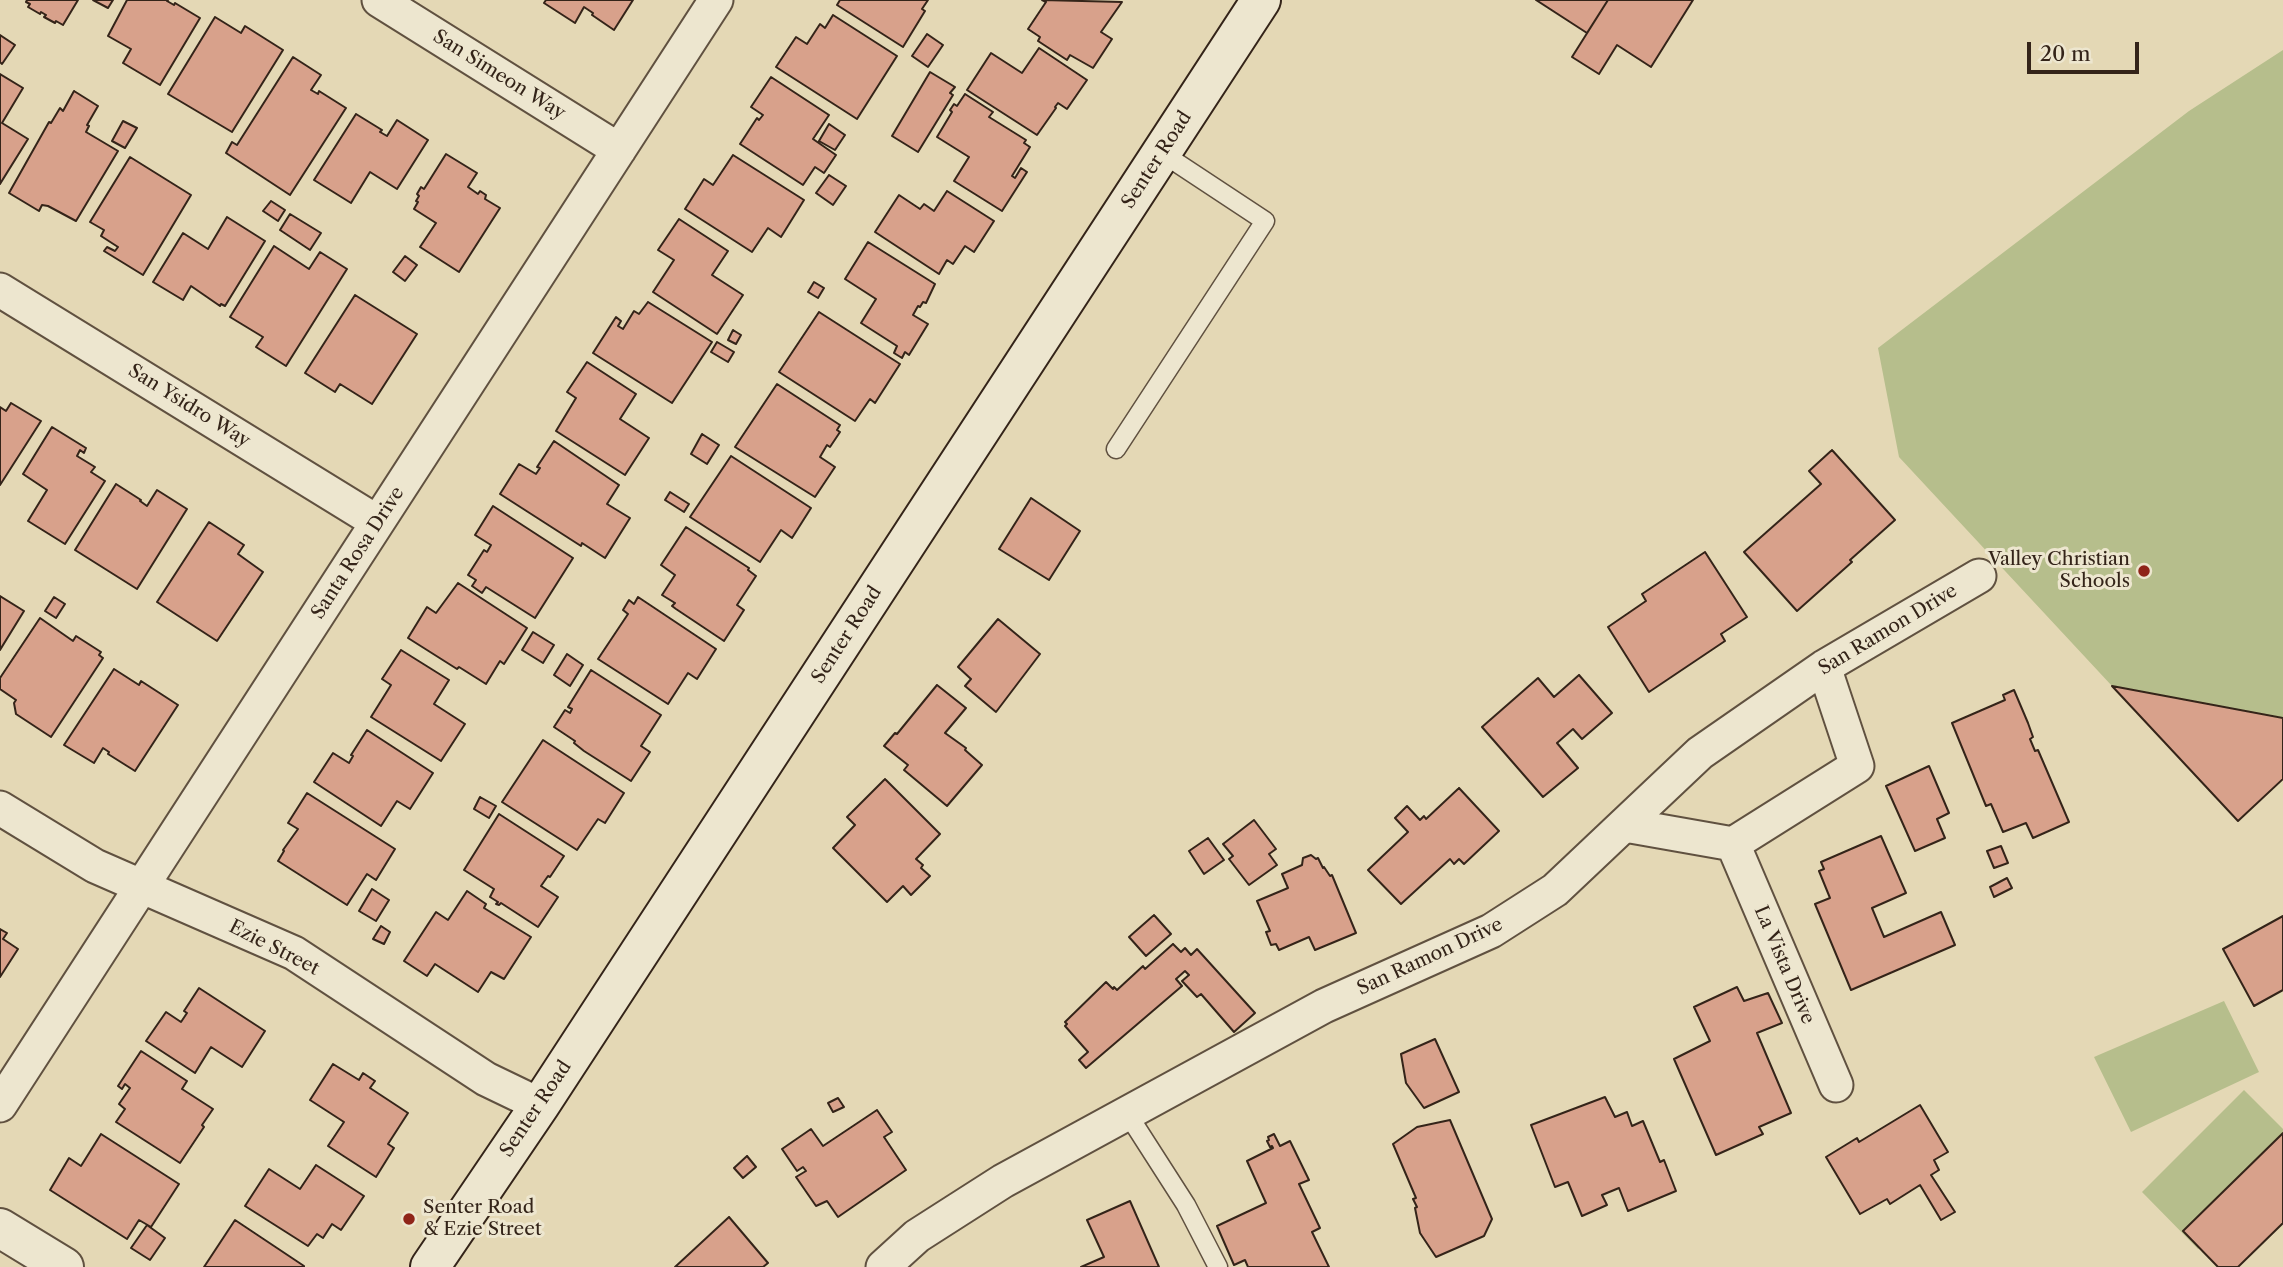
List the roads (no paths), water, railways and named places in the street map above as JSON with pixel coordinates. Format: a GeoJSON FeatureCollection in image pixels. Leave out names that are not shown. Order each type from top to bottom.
{"type":"FeatureCollection","features":[{"type":"Feature","properties":{"kind":"main road","name":"Senter Road"},"geometry":{"type":"LineString","coordinates":[[430,1267],[540,1104],[1261,0]]}},
{"type":"Feature","properties":{"kind":"main road"},"geometry":{"type":"LineString","coordinates":[[0,1228],[64,1267]]}},
{"type":"Feature","properties":{"kind":"street","name":"San Simeon Way"},"geometry":{"type":"LineString","coordinates":[[379,0],[619,150]]}},
{"type":"Feature","properties":{"kind":"street","name":"Santa Rosa Drive"},"geometry":{"type":"LineString","coordinates":[[0,1105],[716,0]]}},
{"type":"Feature","properties":{"kind":"street","name":"San Ysidro Way"},"geometry":{"type":"LineString","coordinates":[[0,290],[377,523]]}},
{"type":"Feature","properties":{"kind":"street","name":"San Ramon Drive"},"geometry":{"type":"LineString","coordinates":[[883,1267],[917,1236],[992,1188],[1127,1113],[1324,1006],[1491,931],[1555,890],[1700,753],[1824,667],[1979,576]]}},
{"type":"Feature","properties":{"kind":"street"},"geometry":{"type":"LineString","coordinates":[[1625,825],[1733,844],[1857,766],[1824,667]]}},
{"type":"Feature","properties":{"kind":"street","name":"Ezie Street"},"geometry":{"type":"LineString","coordinates":[[0,808],[95,866],[295,953],[486,1079],[540,1104]]}},
{"type":"Feature","properties":{"kind":"street","name":"La Vista Drive"},"geometry":{"type":"LineString","coordinates":[[1733,844],[1836,1085]]}},
{"type":"Feature","properties":{"kind":"lane"},"geometry":{"type":"LineString","coordinates":[[1116,449],[1265,220],[1162,153]]}},
{"type":"Feature","properties":{"kind":"lane"},"geometry":{"type":"LineString","coordinates":[[1127,1113],[1185,1205],[1218,1267]]}},
{"type":"Feature","properties":{"kind":"place","name":"Valley Christian Schools"},"geometry":{"type":"Point","coordinates":[2144,571]}},
{"type":"Feature","properties":{"kind":"place","name":"Senter Road & Ezie Street"},"geometry":{"type":"Point","coordinates":[409,1219]}}]}
